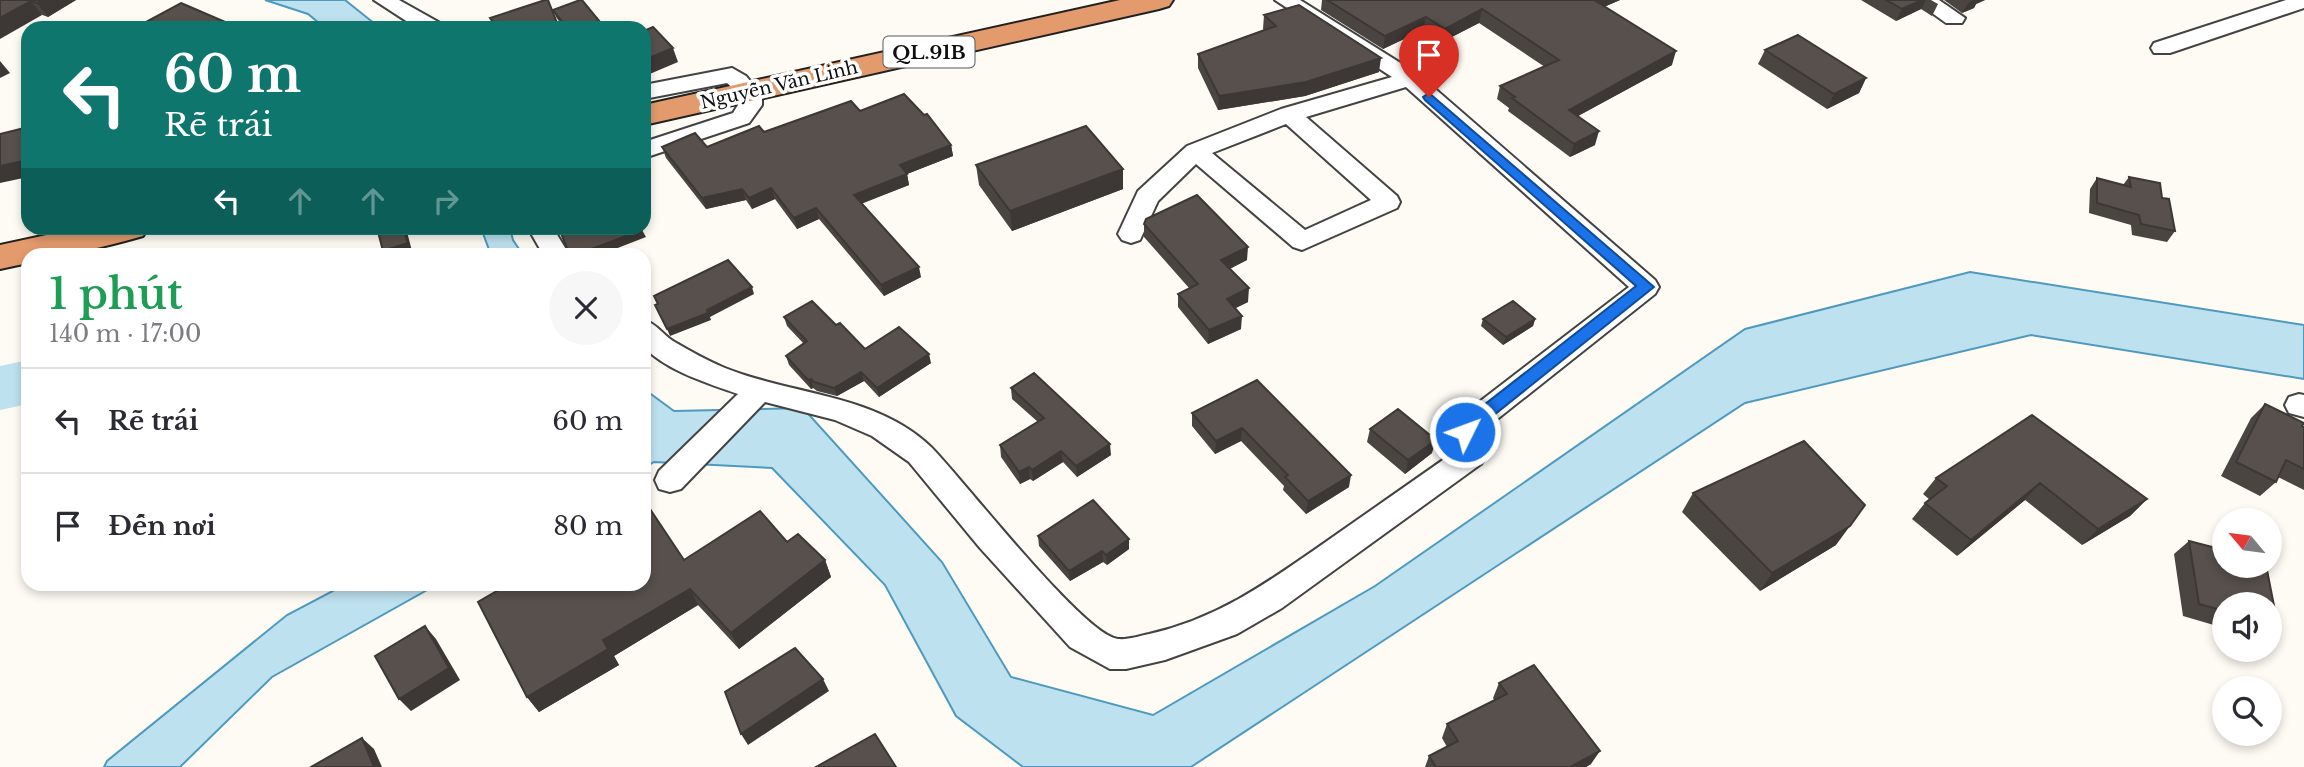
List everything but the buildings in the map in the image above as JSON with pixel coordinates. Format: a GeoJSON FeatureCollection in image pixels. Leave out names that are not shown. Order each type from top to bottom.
{"type":"FeatureCollection","features":[{"type":"Feature","properties":{"kind":"highway","name":"Nguyễn Văn Linh"},"geometry":{"type":"LineString","coordinates":[[651,113],[1159,0]]}},
{"type":"Feature","properties":{"kind":"highway"},"geometry":{"type":"LineString","coordinates":[[41,248],[99,235]]}},
{"type":"Feature","properties":{"kind":"highway"},"geometry":{"type":"LineString","coordinates":[[0,257],[21,252]]}},
{"type":"Feature","properties":{"kind":"street"},"geometry":{"type":"LineString","coordinates":[[384,0],[420,21]]}},
{"type":"Feature","properties":{"kind":"street"},"geometry":{"type":"LineString","coordinates":[[651,337],[661,347],[751,399],[841,411],[882,428],[919,454],[990,539],[1082,637],[1110,654],[1126,654],[1165,645],[1226,624],[1271,598],[1471,456],[1476,446],[1465,432],[1467,427],[1646,287],[1410,79],[1285,0]]}},
{"type":"Feature","properties":{"kind":"street"},"geometry":{"type":"LineString","coordinates":[[1924,0],[1954,18]]}},
{"type":"Feature","properties":{"kind":"street"},"geometry":{"type":"LineString","coordinates":[[2162,48],[2304,1]]}},
{"type":"Feature","properties":{"kind":"street"},"geometry":{"type":"LineString","coordinates":[[651,91],[732,75],[750,92],[753,101],[751,108],[741,118],[651,148]]}},
{"type":"Feature","properties":{"kind":"street"},"geometry":{"type":"LineString","coordinates":[[1131,234],[1147,197],[1195,151],[1289,114],[1410,79]]}},
{"type":"Feature","properties":{"kind":"street"},"geometry":{"type":"LineString","coordinates":[[1195,151],[1302,241],[1388,202],[1289,114]]}},
{"type":"Feature","properties":{"kind":"street"},"geometry":{"type":"LineString","coordinates":[[670,480],[751,399]]}},
{"type":"Feature","properties":{"kind":"water"},"geometry":{"type":"Polygon","coordinates":[[[265,0],[345,0],[371,21],[316,21],[308,14],[265,0]]]}},
{"type":"Feature","properties":{"kind":"water"},"geometry":{"type":"Polygon","coordinates":[[[484,235],[512,235],[518,248],[488,248],[484,235]]]}},
{"type":"Feature","properties":{"kind":"water"},"geometry":{"type":"Polygon","coordinates":[[[1970,272],[2304,325],[2304,379],[2031,335],[1745,403],[1191,767],[1023,767],[956,716],[885,585],[772,468],[651,464],[651,394],[674,411],[803,408],[942,562],[1011,677],[1153,715],[1375,586],[1745,329],[1970,272]]]}},
{"type":"Feature","properties":{"kind":"water"},"geometry":{"type":"Polygon","coordinates":[[[333,591],[425,591],[272,677],[180,767],[104,767],[107,761],[287,615],[333,591]]]}},
{"type":"Feature","properties":{"kind":"waterway"},"geometry":{"type":"LineString","coordinates":[[0,388],[21,384]]}},
{"type":"Feature","properties":{"kind":"route"},"geometry":{"type":"LineString","coordinates":[[1429,97],[1646,287],[1467,427],[1465,432]]}}]}
